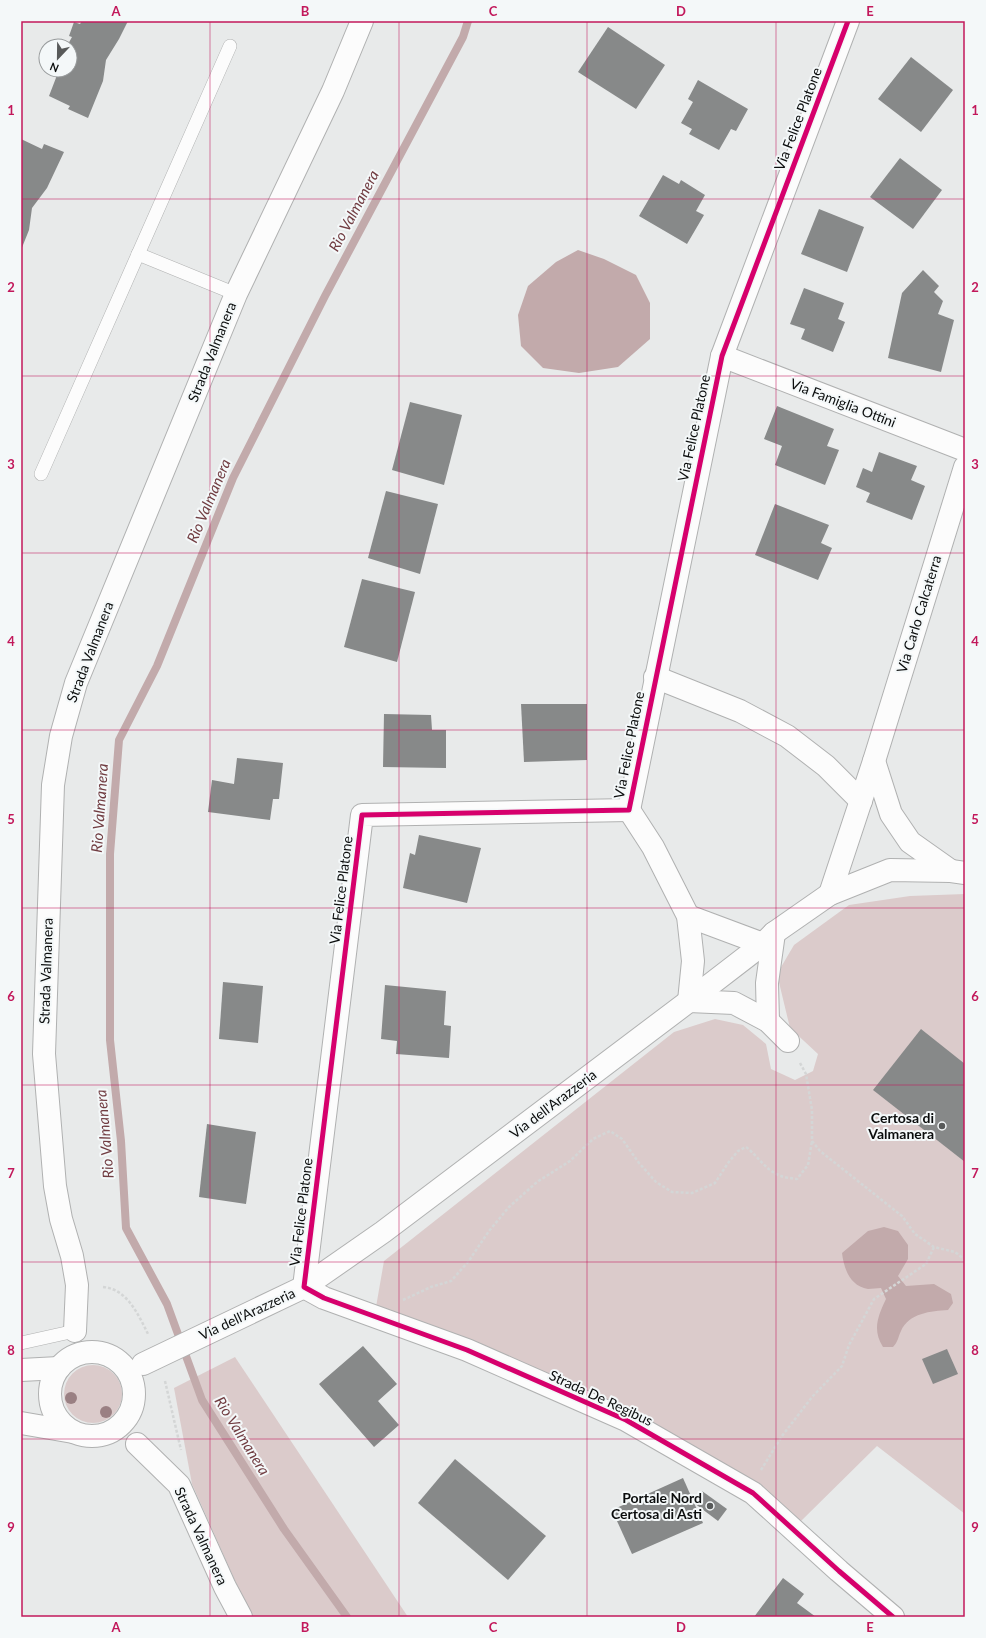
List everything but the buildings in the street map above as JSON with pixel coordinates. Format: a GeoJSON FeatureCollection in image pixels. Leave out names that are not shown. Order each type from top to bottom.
{"type":"FeatureCollection","features":[{"type":"Feature","properties":{"kind":"street","name":"Strada Valmanera"},"geometry":{"type":"LineString","coordinates":[[63,1364],[75,1331],[77,1285],[72,1256],[61,1219],[55,1186],[44,1054],[53,785],[61,736],[76,683],[236,294],[333,91],[362,21]]}},
{"type":"Feature","properties":{"kind":"street","name":"Via Felice Platone"},"geometry":{"type":"LineString","coordinates":[[304,1287],[362,815],[629,810],[655,677],[722,356],[848,21]]}},
{"type":"Feature","properties":{"kind":"street","name":"Via Famiglia Ottini"},"geometry":{"type":"LineString","coordinates":[[722,356],[965,450]]}},
{"type":"Feature","properties":{"kind":"street","name":"Via Carlo Calcaterra"},"geometry":{"type":"LineString","coordinates":[[830,894],[874,761],[965,467]]}},
{"type":"Feature","properties":{"kind":"street"},"geometry":{"type":"LineString","coordinates":[[655,677],[740,710],[787,736],[826,766],[861,801]]}},
{"type":"Feature","properties":{"kind":"street"},"geometry":{"type":"LineString","coordinates":[[874,761],[891,814],[910,842],[958,872]]}},
{"type":"Feature","properties":{"kind":"street"},"geometry":{"type":"LineString","coordinates":[[629,810],[653,847],[688,916],[693,961],[689,1001],[734,1003],[768,1021],[788,1041]]}},
{"type":"Feature","properties":{"kind":"street","name":"Via dell'Arazzeria"},"geometry":{"type":"LineString","coordinates":[[133,1370],[304,1287],[383,1232],[689,1001],[768,938],[830,894],[890,870],[958,872]]}},
{"type":"Feature","properties":{"kind":"street"},"geometry":{"type":"LineString","coordinates":[[688,916],[768,938],[768,1021]]}},
{"type":"Feature","properties":{"kind":"street","name":"Strada De Regibus"},"geometry":{"type":"LineString","coordinates":[[304,1287],[324,1298],[467,1350],[626,1420],[748,1490],[893,1617]]}},
{"type":"Feature","properties":{"kind":"street"},"geometry":{"type":"LineString","coordinates":[[75,1331],[92,1351]]}},
{"type":"Feature","properties":{"kind":"street"},"geometry":{"type":"LineString","coordinates":[[21,1370],[63,1364],[79,1354],[92,1351],[105,1353],[133,1370],[135,1391],[134,1404],[129,1415],[121,1425],[110,1432],[98,1436],[86,1436],[73,1432],[21,1423]]}},
{"type":"Feature","properties":{"kind":"street"},"geometry":{"type":"LineString","coordinates":[[63,1364],[53,1379],[50,1392],[51,1404],[63,1425],[73,1432]]}},
{"type":"Feature","properties":{"kind":"street"},"geometry":{"type":"LineString","coordinates":[[129,1415],[137,1444]]}},
{"type":"Feature","properties":{"kind":"street","name":"Strada Valmanera"},"geometry":{"type":"LineString","coordinates":[[110,1432],[137,1444],[179,1485],[225,1587],[241,1617]]}},
{"type":"Feature","properties":{"kind":"lane"},"geometry":{"type":"LineString","coordinates":[[41,474],[230,46]]}},
{"type":"Feature","properties":{"kind":"lane"},"geometry":{"type":"LineString","coordinates":[[138,254],[236,294]]}},
{"type":"Feature","properties":{"kind":"lane"},"geometry":{"type":"LineString","coordinates":[[21,1343],[75,1331]]}},
{"type":"Feature","properties":{"kind":"path"},"geometry":{"type":"LineString","coordinates":[[382,1319],[400,1301],[432,1287],[451,1281],[468,1262],[489,1231],[509,1207],[537,1182],[570,1161],[592,1139],[610,1131],[622,1139],[639,1164],[656,1182],[672,1192],[692,1193],[715,1183],[738,1151],[746,1147],[763,1164],[780,1176],[797,1179],[808,1165],[812,1141],[812,1110],[806,1074],[788,1041]]}},
{"type":"Feature","properties":{"kind":"path"},"geometry":{"type":"LineString","coordinates":[[812,1141],[820,1151],[902,1216],[915,1234],[934,1247],[955,1252],[965,1260]]}},
{"type":"Feature","properties":{"kind":"path"},"geometry":{"type":"LineString","coordinates":[[748,1490],[786,1431],[812,1397],[842,1366],[849,1345],[874,1299],[926,1264],[934,1247]]}},
{"type":"Feature","properties":{"kind":"shaded area"},"geometry":{"type":"Polygon","coordinates":[[[578,250],[604,259],[636,275],[650,303],[650,339],[618,367],[579,373],[543,368],[521,346],[518,315],[528,286],[556,262],[578,250]]]}},
{"type":"Feature","properties":{"kind":"shaded area"},"geometry":{"type":"Polygon","coordinates":[[[965,894],[965,1514],[877,1446],[800,1522],[747,1483],[376,1307],[384,1261],[674,1032],[715,1019],[743,1025],[766,1044],[771,1069],[795,1080],[813,1071],[818,1054],[790,1028],[777,974],[794,945],[849,905],[910,896],[965,894]]]}},
{"type":"Feature","properties":{"kind":"shaded area"},"geometry":{"type":"Polygon","coordinates":[[[884,1227],[898,1231],[908,1245],[908,1259],[898,1276],[906,1286],[934,1284],[951,1294],[953,1303],[948,1310],[928,1312],[909,1320],[901,1331],[893,1347],[883,1347],[878,1335],[877,1323],[886,1299],[881,1288],[868,1289],[852,1281],[846,1271],[842,1253],[868,1231],[884,1227]]]}},
{"type":"Feature","properties":{"kind":"shaded area"},"geometry":{"type":"Polygon","coordinates":[[[235,1357],[408,1617],[251,1617],[192,1484],[174,1388],[235,1357]]]}},
{"type":"Feature","properties":{"kind":"shaded area"},"geometry":{"type":"Polygon","coordinates":[[[87,1365],[99,1365],[109,1369],[118,1378],[122,1388],[122,1400],[114,1415],[99,1423],[87,1423],[77,1419],[68,1410],[64,1400],[64,1388],[68,1378],[77,1369],[87,1365]]]}},
{"type":"Feature","properties":{"kind":"waterway","name":"Rio Valmanera"},"geometry":{"type":"LineString","coordinates":[[347,1617],[284,1529],[202,1400],[167,1304],[126,1228],[121,1141],[110,1040],[110,854],[119,740],[157,666],[233,478],[325,296],[463,37],[468,21]]}},
{"type":"Feature","properties":{"kind":"cycle path"},"geometry":{"type":"LineString","coordinates":[[848,21],[722,356],[629,810],[362,815],[304,1287],[324,1298],[467,1350],[626,1420],[753,1493],[839,1571],[893,1617]]}},
{"type":"Feature","properties":{"kind":"place","name":"Certosa di Valmanera"},"geometry":{"type":"Point","coordinates":[942,1126]}},
{"type":"Feature","properties":{"kind":"place","name":"Portale Nord Certosa di Asti"},"geometry":{"type":"Point","coordinates":[710,1506]}}]}
